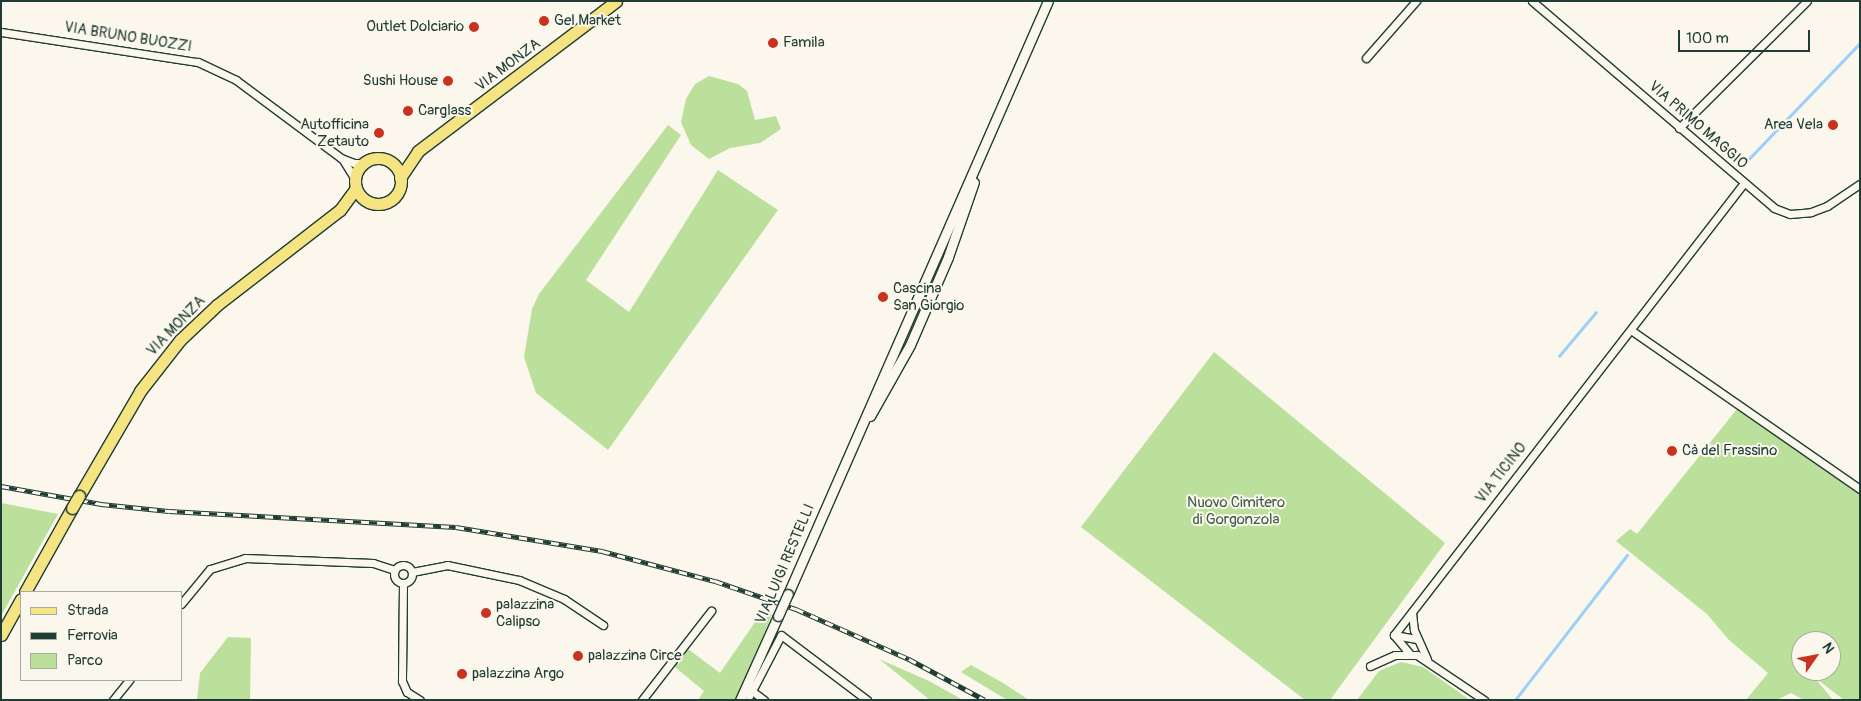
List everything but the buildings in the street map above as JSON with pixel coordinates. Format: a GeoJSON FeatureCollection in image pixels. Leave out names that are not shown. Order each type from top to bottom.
{"type":"FeatureCollection","features":[{"type":"Feature","properties":{"kind":"main road","name":"VIA MONZA"},"geometry":{"type":"LineString","coordinates":[[336,214],[365,162],[378,159],[388,162],[418,151],[616,1]]}},
{"type":"Feature","properties":{"kind":"main road","name":"VIA MONZA"},"geometry":{"type":"LineString","coordinates":[[26,591],[140,391],[180,340],[217,305],[336,214],[368,202],[380,204],[392,198],[399,189],[400,178],[418,151]]}},
{"type":"Feature","properties":{"kind":"main road"},"geometry":{"type":"LineString","coordinates":[[388,162],[400,178]]}},
{"type":"Feature","properties":{"kind":"main road"},"geometry":{"type":"LineString","coordinates":[[355,183],[368,202]]}},
{"type":"Feature","properties":{"kind":"main road"},"geometry":{"type":"LineString","coordinates":[[1,635],[20,601]]}},
{"type":"Feature","properties":{"kind":"street","name":"VIA LUIGI RESTELLI"},"geometry":{"type":"LineString","coordinates":[[740,700],[1048,1]]}},
{"type":"Feature","properties":{"kind":"street"},"geometry":{"type":"LineString","coordinates":[[1366,58],[1416,1]]}},
{"type":"Feature","properties":{"kind":"street","name":"VIA PRIMO MAGGIO"},"geometry":{"type":"LineString","coordinates":[[1532,1],[1774,208],[1790,214],[1827,206],[1860,184]]}},
{"type":"Feature","properties":{"kind":"street"},"geometry":{"type":"LineString","coordinates":[[1679,128],[1807,1]]}},
{"type":"Feature","properties":{"kind":"street","name":"VIA BRUNO BUOZZI"},"geometry":{"type":"LineString","coordinates":[[1,32],[198,62],[236,80],[341,158],[354,163],[365,162]]}},
{"type":"Feature","properties":{"kind":"street","name":"VIA BRUNO BUOZZI"},"geometry":{"type":"LineString","coordinates":[[341,158],[355,183]]}},
{"type":"Feature","properties":{"kind":"street","name":"VIA TICINO"},"geometry":{"type":"LineString","coordinates":[[1394,635],[1744,183]]}},
{"type":"Feature","properties":{"kind":"street"},"geometry":{"type":"LineString","coordinates":[[1631,330],[1860,489]]}},
{"type":"Feature","properties":{"kind":"street"},"geometry":{"type":"LineString","coordinates":[[182,603],[210,569],[245,558],[373,563],[395,570]]}},
{"type":"Feature","properties":{"kind":"street"},"geometry":{"type":"LineString","coordinates":[[395,570],[404,564],[412,572]]}},
{"type":"Feature","properties":{"kind":"street"},"geometry":{"type":"LineString","coordinates":[[412,572],[447,565],[519,580],[564,599],[603,626]]}},
{"type":"Feature","properties":{"kind":"street"},"geometry":{"type":"LineString","coordinates":[[395,570],[395,578],[403,583]]}},
{"type":"Feature","properties":{"kind":"street"},"geometry":{"type":"LineString","coordinates":[[403,583],[410,579],[412,572]]}},
{"type":"Feature","properties":{"kind":"street"},"geometry":{"type":"LineString","coordinates":[[403,583],[402,681],[407,697],[420,700]]}},
{"type":"Feature","properties":{"kind":"street"},"geometry":{"type":"LineString","coordinates":[[642,700],[710,611]]}},
{"type":"Feature","properties":{"kind":"street"},"geometry":{"type":"LineString","coordinates":[[1412,612],[1417,640],[1427,659]]}},
{"type":"Feature","properties":{"kind":"street"},"geometry":{"type":"LineString","coordinates":[[749,700],[781,635],[867,700]]}},
{"type":"Feature","properties":{"kind":"street"},"geometry":{"type":"LineString","coordinates":[[1394,635],[1417,640]]}},
{"type":"Feature","properties":{"kind":"street"},"geometry":{"type":"LineString","coordinates":[[1394,635],[1410,654]]}},
{"type":"Feature","properties":{"kind":"street"},"geometry":{"type":"LineString","coordinates":[[1370,666],[1392,656],[1410,654],[1427,659],[1484,700]]}},
{"type":"Feature","properties":{"kind":"street"},"geometry":{"type":"LineString","coordinates":[[113,700],[128,681]]}},
{"type":"Feature","properties":{"kind":"street"},"geometry":{"type":"LineString","coordinates":[[752,691],[764,700]]}},
{"type":"Feature","properties":{"kind":"green space"},"geometry":{"type":"Polygon","coordinates":[[[709,76],[738,84],[747,91],[755,120],[776,116],[781,129],[760,143],[730,148],[709,159],[691,145],[681,122],[686,99],[695,84],[709,76]]]}},
{"type":"Feature","properties":{"kind":"green space"},"geometry":{"type":"Polygon","coordinates":[[[668,125],[681,135],[586,280],[629,312],[718,170],[778,210],[608,450],[536,393],[524,357],[532,309],[539,294],[668,125]]]}},
{"type":"Feature","properties":{"kind":"green space","name":"Nuovo Cimitero di Gorgonzola"},"geometry":{"type":"Polygon","coordinates":[[[1214,352],[1445,543],[1330,700],[1305,700],[1081,527],[1214,352]]]}},
{"type":"Feature","properties":{"kind":"green space"},"geometry":{"type":"Polygon","coordinates":[[[1737,409],[1860,490],[1860,700],[1844,700],[1819,681],[1841,681],[1841,631],[1791,631],[1791,681],[1817,681],[1833,700],[1804,700],[1791,693],[1777,700],[1746,700],[1768,673],[1729,640],[1707,614],[1616,541],[1630,529],[1637,534],[1737,409]]]}},
{"type":"Feature","properties":{"kind":"green space"},"geometry":{"type":"Polygon","coordinates":[[[1,503],[58,514],[1,616],[1,503]]]}},
{"type":"Feature","properties":{"kind":"green space"},"geometry":{"type":"Polygon","coordinates":[[[762,612],[772,614],[738,700],[698,700],[704,691],[670,663],[684,646],[720,673],[762,612]]]}},
{"type":"Feature","properties":{"kind":"green space"},"geometry":{"type":"Polygon","coordinates":[[[228,637],[251,638],[250,700],[197,700],[200,673],[228,637]]]}},
{"type":"Feature","properties":{"kind":"green space"},"geometry":{"type":"Polygon","coordinates":[[[879,659],[929,681],[963,700],[930,700],[879,659]]]}},
{"type":"Feature","properties":{"kind":"green space"},"geometry":{"type":"Polygon","coordinates":[[[1401,662],[1423,667],[1470,700],[1357,700],[1379,671],[1401,662]]]}},
{"type":"Feature","properties":{"kind":"green space"},"geometry":{"type":"Polygon","coordinates":[[[971,665],[1029,700],[1007,700],[961,672],[971,665]]]}},
{"type":"Feature","properties":{"kind":"waterway"},"geometry":{"type":"LineString","coordinates":[[1743,165],[1860,43]]}},
{"type":"Feature","properties":{"kind":"waterway"},"geometry":{"type":"LineString","coordinates":[[1559,356],[1596,312]]}},
{"type":"Feature","properties":{"kind":"waterway"},"geometry":{"type":"LineString","coordinates":[[1515,700],[1627,555]]}},
{"type":"Feature","properties":{"kind":"railway"},"geometry":{"type":"LineString","coordinates":[[1,486],[101,504],[169,511],[456,527],[602,551],[715,581],[796,609],[909,659],[985,700]]}},
{"type":"Feature","properties":{"kind":"place","name":"Gel Market"},"geometry":{"type":"Point","coordinates":[544,21]}},
{"type":"Feature","properties":{"kind":"place","name":"Outlet Dolciario"},"geometry":{"type":"Point","coordinates":[474,27]}},
{"type":"Feature","properties":{"kind":"place","name":"Famila"},"geometry":{"type":"Point","coordinates":[773,43]}},
{"type":"Feature","properties":{"kind":"place","name":"Sushi House"},"geometry":{"type":"Point","coordinates":[448,81]}},
{"type":"Feature","properties":{"kind":"place","name":"Carglass"},"geometry":{"type":"Point","coordinates":[408,111]}},
{"type":"Feature","properties":{"kind":"place","name":"Area Vela"},"geometry":{"type":"Point","coordinates":[1833,125]}},
{"type":"Feature","properties":{"kind":"place","name":"Autofficina Zetauto"},"geometry":{"type":"Point","coordinates":[379,133]}},
{"type":"Feature","properties":{"kind":"place","name":"Cascina San Giorgio"},"geometry":{"type":"Point","coordinates":[883,297]}},
{"type":"Feature","properties":{"kind":"place","name":"Cà del Frassino"},"geometry":{"type":"Point","coordinates":[1672,451]}},
{"type":"Feature","properties":{"kind":"place","name":"palazzina Calipso"},"geometry":{"type":"Point","coordinates":[486,613]}},
{"type":"Feature","properties":{"kind":"place","name":"palazzina Circe"},"geometry":{"type":"Point","coordinates":[578,656]}},
{"type":"Feature","properties":{"kind":"place","name":"palazzina Argo"},"geometry":{"type":"Point","coordinates":[462,674]}}]}
